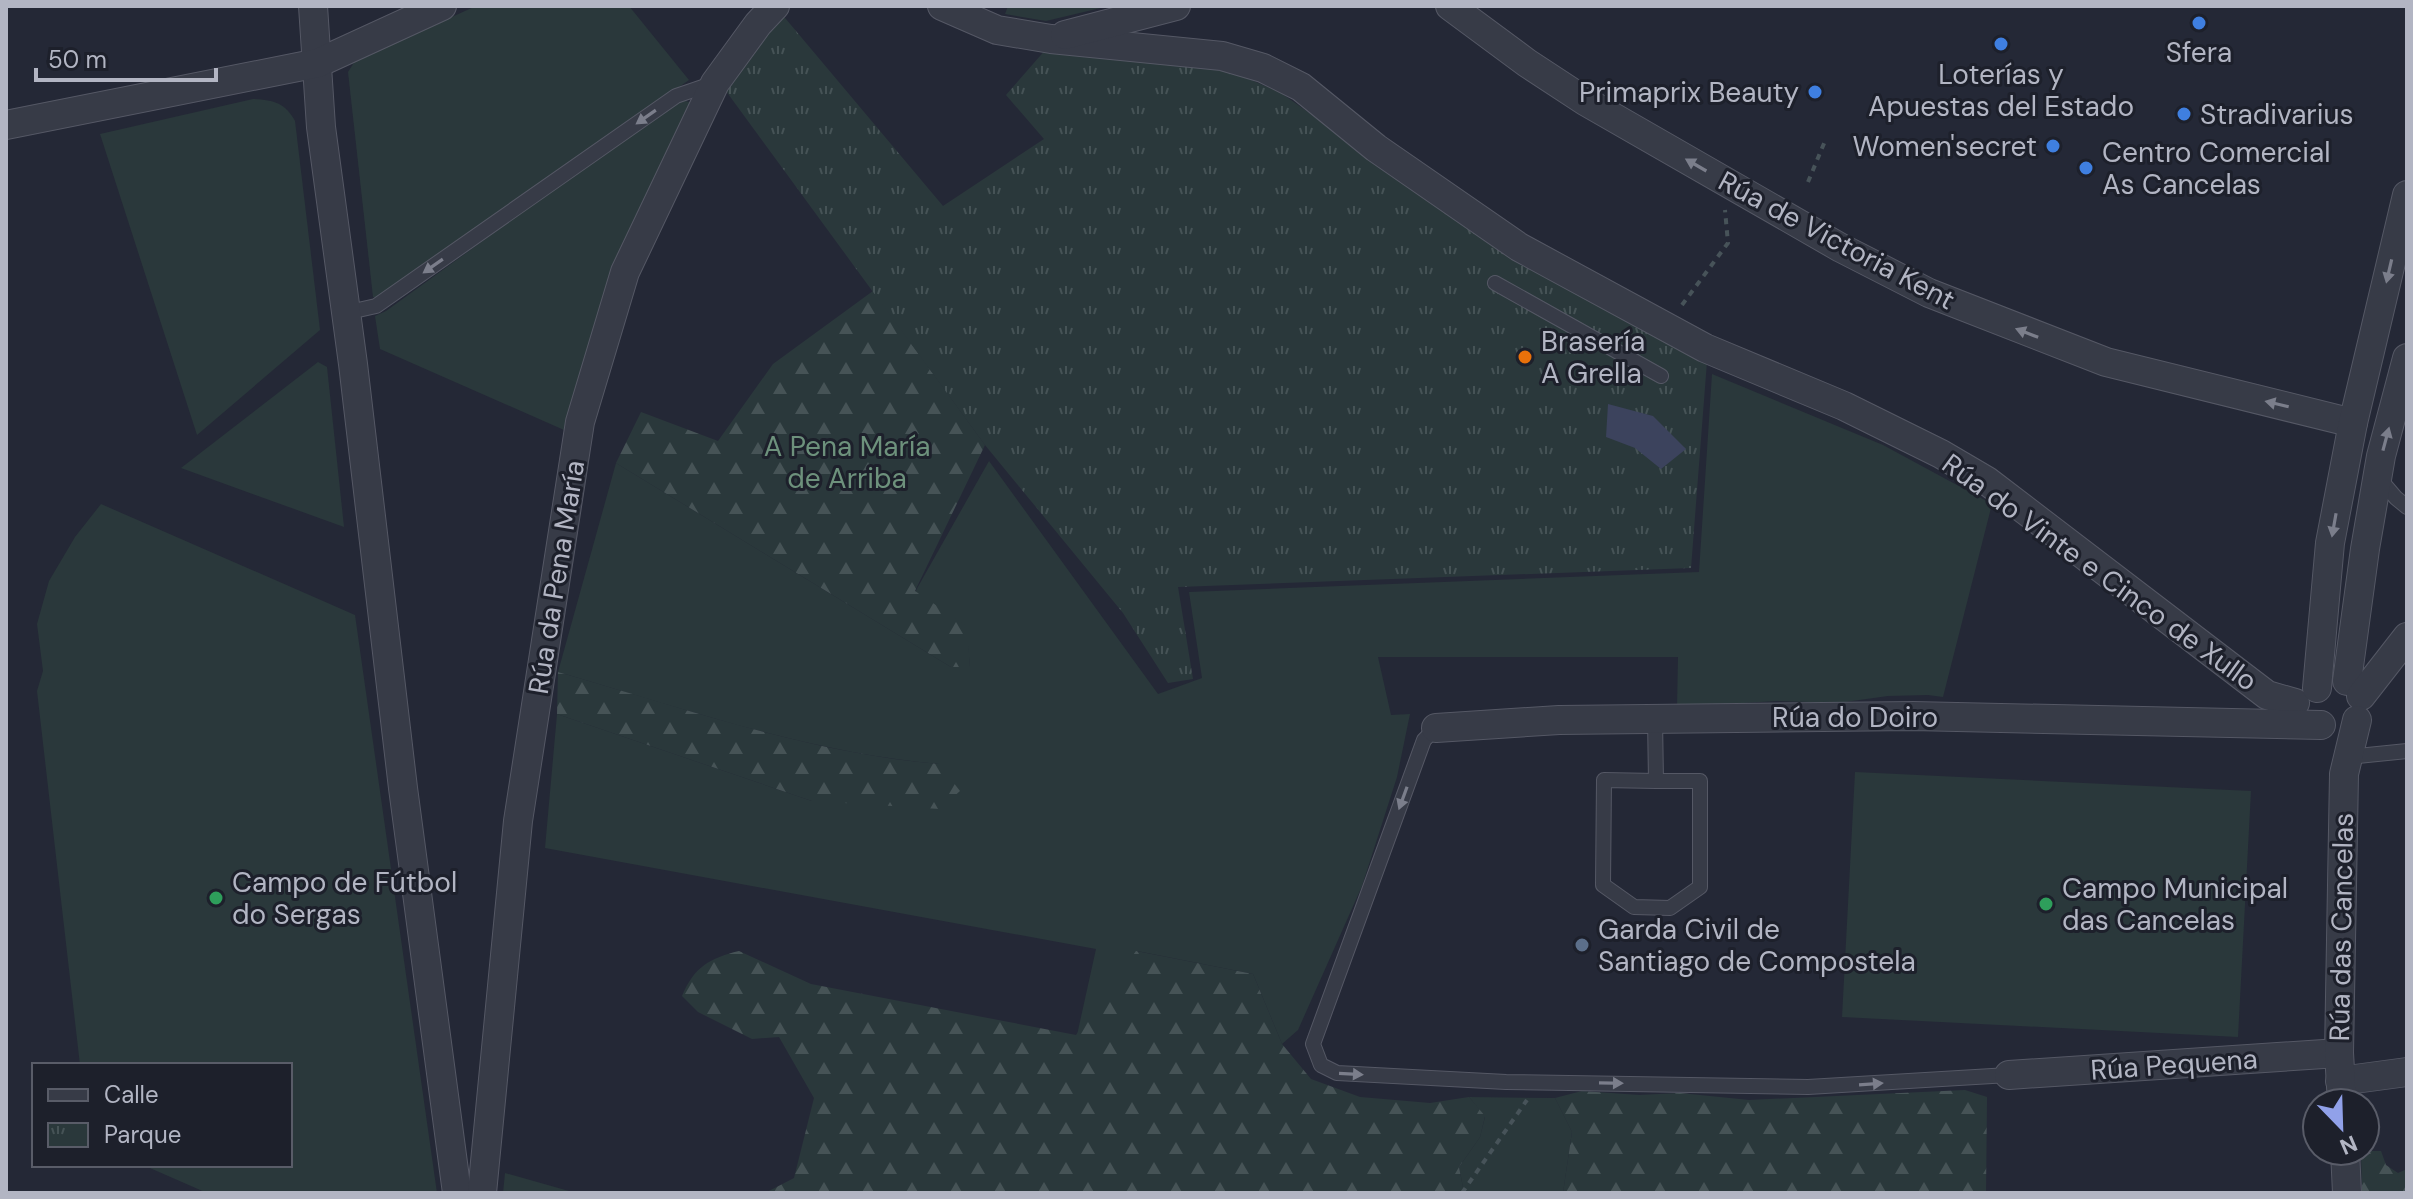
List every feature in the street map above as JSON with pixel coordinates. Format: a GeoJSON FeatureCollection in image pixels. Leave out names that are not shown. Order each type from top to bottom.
{"type":"FeatureCollection","features":[{"type":"Feature","properties":{"kind":"street"},"geometry":{"type":"LineString","coordinates":[[313,6],[321,127],[457,1193]]}},
{"type":"Feature","properties":{"kind":"street"},"geometry":{"type":"LineString","coordinates":[[6,125],[318,63],[442,6]]}},
{"type":"Feature","properties":{"kind":"street","name":"Rúa da Pena María"},"geometry":{"type":"LineString","coordinates":[[482,1193],[518,821],[580,422],[625,272],[715,83],[775,6]]}},
{"type":"Feature","properties":{"kind":"street","name":"Rúa do Vinte e Cinco de Xullo"},"geometry":{"type":"LineString","coordinates":[[942,6],[997,30],[1051,39],[1222,56],[1263,68],[1301,87],[1376,148],[1519,247],[1705,348],[1844,406],[1941,454],[1987,481],[2270,709],[2308,696]]}},
{"type":"Feature","properties":{"kind":"street"},"geometry":{"type":"LineString","coordinates":[[1051,39],[1176,6]]}},
{"type":"Feature","properties":{"kind":"street","name":"Rúa de Victoria Kent"},"geometry":{"type":"LineString","coordinates":[[1450,6],[1558,84],[1887,273],[1929,293],[2074,351],[2136,370],[2353,423]]}},
{"type":"Feature","properties":{"kind":"street"},"geometry":{"type":"LineString","coordinates":[[2404,641],[2354,695],[2344,730],[2324,727],[2312,712],[2308,696],[2330,543],[2353,423],[2407,195]]}},
{"type":"Feature","properties":{"kind":"street","name":"Rúa das Cancelas"},"geometry":{"type":"LineString","coordinates":[[2341,1087],[2346,765],[2365,549],[2378,477],[2407,358]]}},
{"type":"Feature","properties":{"kind":"street"},"geometry":{"type":"LineString","coordinates":[[2308,696],[2331,680],[2354,695]]}},
{"type":"Feature","properties":{"kind":"street","name":"Rúa do Doiro"},"geometry":{"type":"LineString","coordinates":[[1436,728],[1559,720],[2270,709],[2324,727]]}},
{"type":"Feature","properties":{"kind":"street","name":"Rúa das Cancelas"},"geometry":{"type":"LineString","coordinates":[[2324,727],[2346,765]]}},
{"type":"Feature","properties":{"kind":"street","name":"Rúa Pequena"},"geometry":{"type":"LineString","coordinates":[[2009,1075],[2339,1053]]}},
{"type":"Feature","properties":{"kind":"street"},"geometry":{"type":"LineString","coordinates":[[2358,1087],[2407,1072]]}},
{"type":"Feature","properties":{"kind":"street"},"geometry":{"type":"LineString","coordinates":[[2346,1167],[2347,1193]]}},
{"type":"Feature","properties":{"kind":"lane"},"geometry":{"type":"LineString","coordinates":[[345,313],[376,306],[676,96],[715,83]]}},
{"type":"Feature","properties":{"kind":"lane"},"geometry":{"type":"LineString","coordinates":[[1495,283],[1661,376]]}},
{"type":"Feature","properties":{"kind":"lane"},"geometry":{"type":"LineString","coordinates":[[2378,477],[2407,507]]}},
{"type":"Feature","properties":{"kind":"lane"},"geometry":{"type":"LineString","coordinates":[[1655,719],[1656,781]]}},
{"type":"Feature","properties":{"kind":"lane"},"geometry":{"type":"LineString","coordinates":[[1436,728],[1424,740],[1313,1044],[1321,1065],[1337,1073],[1539,1082],[1832,1086],[2009,1075]]}},
{"type":"Feature","properties":{"kind":"lane"},"geometry":{"type":"LineString","coordinates":[[2346,765],[2407,751]]}},
{"type":"Feature","properties":{"kind":"lane"},"geometry":{"type":"LineString","coordinates":[[1604,780],[1656,781],[1700,781],[1700,887],[1670,908],[1634,907],[1603,885],[1604,780]]}},
{"type":"Feature","properties":{"kind":"path"},"geometry":{"type":"LineString","coordinates":[[1808,182],[1825,141]]}},
{"type":"Feature","properties":{"kind":"path"},"geometry":{"type":"LineString","coordinates":[[1679,308],[1728,243],[1721,179]]}},
{"type":"Feature","properties":{"kind":"path"},"geometry":{"type":"LineString","coordinates":[[1462,1193],[1539,1082]]}},
{"type":"Feature","properties":{"kind":"green space"},"geometry":{"type":"Polygon","coordinates":[[[476,6],[629,6],[689,80],[380,299],[373,297],[348,72],[355,61],[476,6]]]}},
{"type":"Feature","properties":{"kind":"green space"},"geometry":{"type":"Polygon","coordinates":[[[1008,6],[1109,6],[1046,21],[1005,14],[1008,6]]]}},
{"type":"Feature","properties":{"kind":"green space"},"geometry":{"type":"Polygon","coordinates":[[[780,12],[943,206],[1044,139],[1006,95],[1047,48],[1217,65],[1281,93],[1486,238],[1707,361],[1691,568],[1178,587],[1193,679],[1168,683],[1123,613],[985,445],[726,91],[780,12]]]}},
{"type":"Feature","properties":{"kind":"green space"},"geometry":{"type":"Polygon","coordinates":[[[253,99],[278,104],[295,121],[320,330],[197,435],[100,134],[253,99]]]}},
{"type":"Feature","properties":{"kind":"green space"},"geometry":{"type":"Polygon","coordinates":[[[682,100],[689,102],[690,110],[630,230],[585,356],[564,430],[380,349],[375,316],[665,109],[682,100]]]}},
{"type":"Feature","properties":{"kind":"green space","name":"A Pena María de Arriba"},"geometry":{"type":"Polygon","coordinates":[[[873,291],[985,445],[915,591],[967,626],[970,667],[951,667],[616,463],[641,412],[718,441],[773,364],[873,291]]]}},
{"type":"Feature","properties":{"kind":"green space"},"geometry":{"type":"Polygon","coordinates":[[[318,362],[327,367],[344,527],[181,468],[318,362]]]}},
{"type":"Feature","properties":{"kind":"green space"},"geometry":{"type":"Polygon","coordinates":[[[1712,374],[1883,445],[1992,504],[1943,697],[1888,696],[1838,703],[1777,701],[1677,707],[1678,657],[1378,657],[1391,715],[1410,714],[1397,777],[1362,886],[1298,1030],[1282,1044],[1253,974],[1137,951],[1077,1035],[1096,949],[545,848],[557,714],[812,801],[939,764],[794,740],[558,672],[616,463],[951,667],[970,667],[966,626],[915,592],[989,461],[1158,694],[1202,678],[1189,592],[1699,572],[1712,374]]]}},
{"type":"Feature","properties":{"kind":"green space"},"geometry":{"type":"Polygon","coordinates":[[[101,504],[355,615],[437,1193],[207,1193],[148,1167],[292,1167],[292,1063],[80,1063],[37,691],[43,671],[37,624],[49,581],[75,537],[101,504]]]}},
{"type":"Feature","properties":{"kind":"green space"},"geometry":{"type":"Polygon","coordinates":[[[558,672],[794,740],[939,764],[960,791],[940,809],[812,801],[557,714],[558,672]]]}},
{"type":"Feature","properties":{"kind":"green space","name":"Campo Municipal das Cancelas"},"geometry":{"type":"Polygon","coordinates":[[[1855,772],[2251,791],[2238,1037],[1842,1017],[1855,772]]]}},
{"type":"Feature","properties":{"kind":"green space"},"geometry":{"type":"Polygon","coordinates":[[[739,951],[811,984],[1076,1035],[1136,951],[1253,974],[1282,1044],[1311,1079],[1360,1097],[1430,1103],[1469,1097],[1485,1116],[1480,1137],[1459,1167],[1464,1193],[765,1193],[794,1178],[814,1098],[779,1037],[752,1039],[698,1012],[682,996],[704,965],[739,951]]]}},
{"type":"Feature","properties":{"kind":"green space"},"geometry":{"type":"Polygon","coordinates":[[[1965,1090],[1987,1097],[1986,1193],[1563,1193],[1572,1132],[1555,1098],[1582,1091],[1639,1095],[1680,1093],[1749,1100],[1965,1090]]]}},
{"type":"Feature","properties":{"kind":"green space"},"geometry":{"type":"Polygon","coordinates":[[[1469,1097],[1555,1098],[1572,1132],[1563,1193],[1464,1193],[1459,1167],[1480,1137],[1485,1117],[1469,1097]]]}},
{"type":"Feature","properties":{"kind":"green space"},"geometry":{"type":"Polygon","coordinates":[[[2381,1151],[2386,1165],[2398,1173],[2407,1169],[2407,1193],[2362,1193],[2361,1167],[2381,1167],[2381,1151]]]}},
{"type":"Feature","properties":{"kind":"green space"},"geometry":{"type":"Polygon","coordinates":[[[505,1173],[576,1193],[503,1193],[505,1173]]]}},
{"type":"Feature","properties":{"kind":"water"},"geometry":{"type":"Polygon","coordinates":[[[1608,404],[1653,416],[1686,449],[1661,469],[1635,448],[1606,437],[1608,404]]]}},
{"type":"Feature","properties":{"kind":"place","name":"Sfera"},"geometry":{"type":"Point","coordinates":[2199,23]}},
{"type":"Feature","properties":{"kind":"place","name":"Loterías y Apuestas del Estado"},"geometry":{"type":"Point","coordinates":[2001,44]}},
{"type":"Feature","properties":{"kind":"place","name":"Primaprix Beauty"},"geometry":{"type":"Point","coordinates":[1815,92]}},
{"type":"Feature","properties":{"kind":"place","name":"Stradivarius"},"geometry":{"type":"Point","coordinates":[2184,114]}},
{"type":"Feature","properties":{"kind":"place","name":"Women'secret"},"geometry":{"type":"Point","coordinates":[2053,146]}},
{"type":"Feature","properties":{"kind":"place","name":"Centro Comercial As Cancelas"},"geometry":{"type":"Point","coordinates":[2086,168]}},
{"type":"Feature","properties":{"kind":"place","name":"Brasería A Grella"},"geometry":{"type":"Point","coordinates":[1525,357]}},
{"type":"Feature","properties":{"kind":"place","name":"Campo de Fútbol do Sergas"},"geometry":{"type":"Point","coordinates":[216,898]}},
{"type":"Feature","properties":{"kind":"place","name":"Campo Municipal das Cancelas"},"geometry":{"type":"Point","coordinates":[2046,904]}},
{"type":"Feature","properties":{"kind":"place","name":"Garda Civil de Santiago de Compostela"},"geometry":{"type":"Point","coordinates":[1582,945]}}]}
